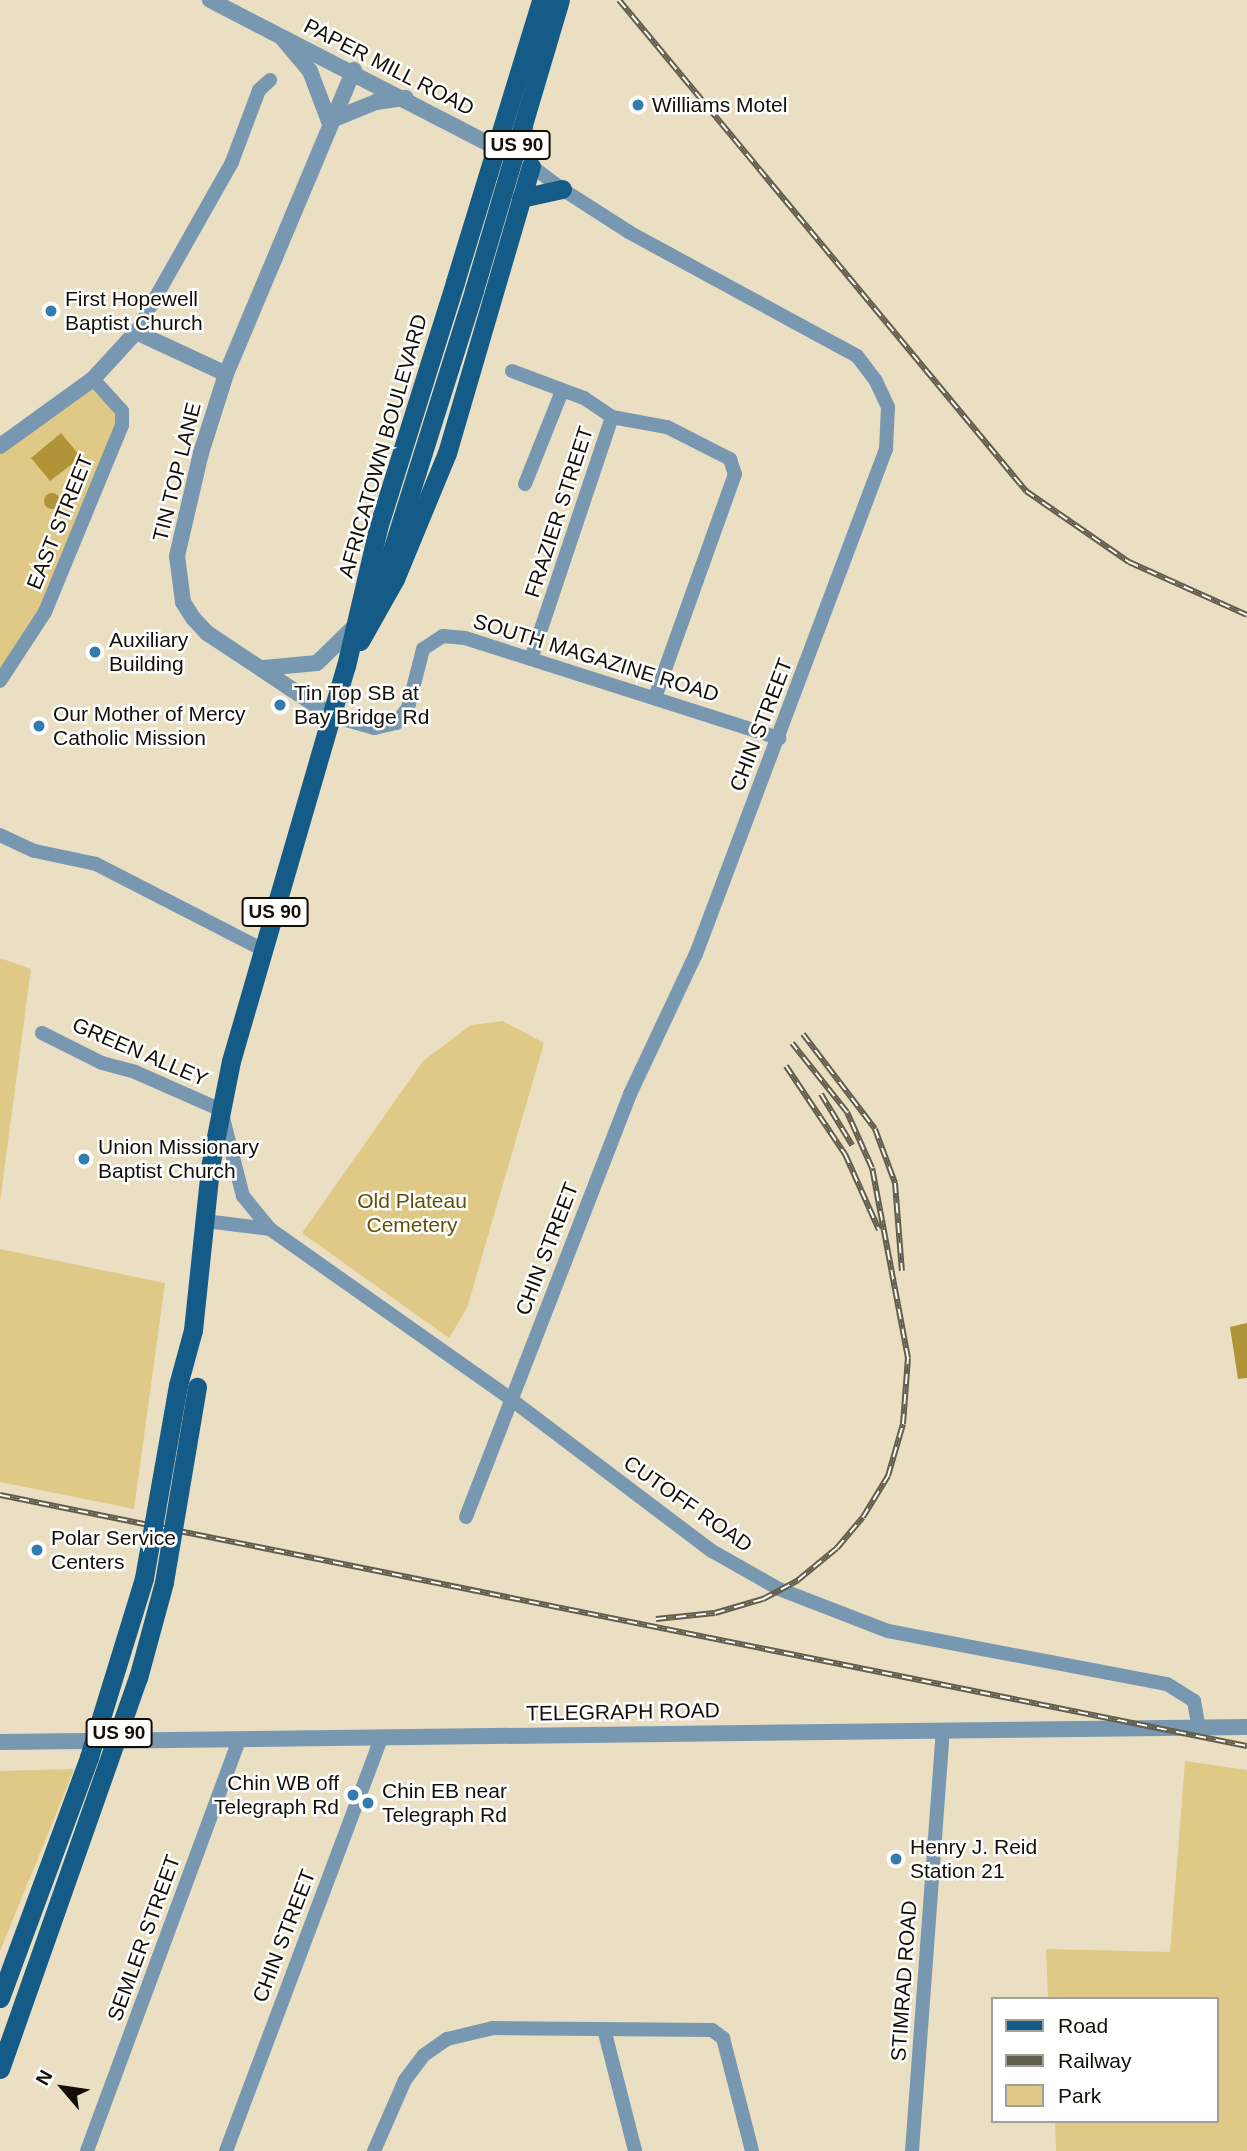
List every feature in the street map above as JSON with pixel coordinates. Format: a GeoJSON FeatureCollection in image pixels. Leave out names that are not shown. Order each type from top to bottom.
{"type":"FeatureCollection","features":[{"type":"Feature","properties":{"kind":"main road","name":"AFRICATOWN BOULEVARD"},"geometry":{"type":"LineString","coordinates":[[0,2068],[138,1678],[164,1582],[205,1221],[231,1060],[358,623],[378,528],[541,0]]}},
{"type":"Feature","properties":{"kind":"main road","name":"AFRICATOWN BOULEVARD"},"geometry":{"type":"LineString","coordinates":[[358,623],[390,557],[474,290],[559,0]]}},
{"type":"Feature","properties":{"kind":"main road"},"geometry":{"type":"LineString","coordinates":[[346,666],[395,579],[447,453],[531,166]]}},
{"type":"Feature","properties":{"kind":"main road"},"geometry":{"type":"LineString","coordinates":[[521,198],[562,189]]}},
{"type":"Feature","properties":{"kind":"main road","name":"AFRICATOWN BOULEVARD"},"geometry":{"type":"LineString","coordinates":[[0,1998],[89,1757],[144,1578],[187,1386]]}},
{"type":"Feature","properties":{"kind":"street","name":"PAPER MILL ROAD"},"geometry":{"type":"LineString","coordinates":[[210,0],[354,71],[474,135]]}},
{"type":"Feature","properties":{"kind":"street"},"geometry":{"type":"LineString","coordinates":[[531,166],[523,99],[554,0]]}},
{"type":"Feature","properties":{"kind":"street"},"geometry":{"type":"LineString","coordinates":[[278,34],[310,71],[329,121],[376,102],[405,98]]}},
{"type":"Feature","properties":{"kind":"street","name":"TIN TOP LANE"},"geometry":{"type":"LineString","coordinates":[[332,716],[264,668],[207,633],[193,618],[183,601],[179,577],[180,534],[226,374],[329,121],[354,71]]}},
{"type":"Feature","properties":{"kind":"street"},"geometry":{"type":"LineString","coordinates":[[0,446],[93,379],[136,332],[232,162],[259,90],[270,80]]}},
{"type":"Feature","properties":{"kind":"street","name":"CHIN STREET"},"geometry":{"type":"LineString","coordinates":[[466,1517],[630,1094],[696,954],[779,738],[886,449],[888,407],[876,381],[848,348],[629,232],[531,166],[474,135]]}},
{"type":"Feature","properties":{"kind":"street"},"geometry":{"type":"LineString","coordinates":[[136,332],[226,374]]}},
{"type":"Feature","properties":{"kind":"street"},"geometry":{"type":"LineString","coordinates":[[512,371],[584,398],[612,417],[667,428],[730,459],[735,474],[654,698]]}},
{"type":"Feature","properties":{"kind":"street","name":"EAST STREET"},"geometry":{"type":"LineString","coordinates":[[0,681],[45,612],[122,425],[122,411],[93,379]]}},
{"type":"Feature","properties":{"kind":"street"},"geometry":{"type":"LineString","coordinates":[[525,484],[562,391]]}},
{"type":"Feature","properties":{"kind":"street","name":"FRAZIER STREET"},"geometry":{"type":"LineString","coordinates":[[531,659],[612,417]]}},
{"type":"Feature","properties":{"kind":"street"},"geometry":{"type":"LineString","coordinates":[[264,668],[317,663],[358,623]]}},
{"type":"Feature","properties":{"kind":"street","name":"SOUTH MAGAZINE ROAD"},"geometry":{"type":"LineString","coordinates":[[332,716],[374,728],[396,723],[408,708],[418,658],[436,638],[465,638],[779,738]]}},
{"type":"Feature","properties":{"kind":"street"},"geometry":{"type":"LineString","coordinates":[[0,835],[35,851],[96,864],[264,950]]}},
{"type":"Feature","properties":{"kind":"street","name":"GREEN ALLEY"},"geometry":{"type":"LineString","coordinates":[[42,1033],[102,1063],[135,1072],[221,1110]]}},
{"type":"Feature","properties":{"kind":"street","name":"CUTOFF ROAD"},"geometry":{"type":"LineString","coordinates":[[221,1110],[243,1196],[270,1229],[512,1400],[712,1551],[779,1589],[888,1631],[1167,1685],[1194,1701],[1199,1728]]}},
{"type":"Feature","properties":{"kind":"street","name":"CUTOFF ROAD"},"geometry":{"type":"LineString","coordinates":[[205,1221],[270,1229]]}},
{"type":"Feature","properties":{"kind":"street","name":"TELEGRAPH ROAD"},"geometry":{"type":"LineString","coordinates":[[0,1742],[1247,1727]]}},
{"type":"Feature","properties":{"kind":"street","name":"STIMRAD ROAD"},"geometry":{"type":"LineString","coordinates":[[912,2151],[943,1730]]}},
{"type":"Feature","properties":{"kind":"street","name":"CHIN STREET"},"geometry":{"type":"LineString","coordinates":[[226,2151],[382,1737]]}},
{"type":"Feature","properties":{"kind":"street","name":"SEMLER STREET"},"geometry":{"type":"LineString","coordinates":[[87,2151],[239,1739]]}},
{"type":"Feature","properties":{"kind":"street"},"geometry":{"type":"LineString","coordinates":[[374,2151],[405,2080],[424,2055],[447,2039],[493,2028],[712,2030],[723,2038],[752,2151]]}},
{"type":"Feature","properties":{"kind":"street"},"geometry":{"type":"LineString","coordinates":[[604,2029],[635,2151]]}},
{"type":"Feature","properties":{"kind":"green space"},"geometry":{"type":"Polygon","coordinates":[[[93,379],[122,411],[45,612],[0,681],[0,446],[93,379]]]}},
{"type":"Feature","properties":{"kind":"green space"},"geometry":{"type":"Polygon","coordinates":[[[0,958],[31,969],[0,1202],[0,958]]]}},
{"type":"Feature","properties":{"kind":"green space","name":"Old Plateau Cemetery"},"geometry":{"type":"Polygon","coordinates":[[[503,1021],[544,1043],[467,1308],[449,1338],[302,1233],[423,1061],[471,1025],[503,1021]]]}},
{"type":"Feature","properties":{"kind":"green space"},"geometry":{"type":"Polygon","coordinates":[[[0,1249],[165,1283],[134,1509],[0,1482],[0,1249]]]}},
{"type":"Feature","properties":{"kind":"green space"},"geometry":{"type":"Polygon","coordinates":[[[1185,1761],[1247,1770],[1247,2151],[1056,2151],[1055,2123],[1219,2123],[1219,1997],[1048,1997],[1046,1949],[1170,1952],[1185,1761]]]}},
{"type":"Feature","properties":{"kind":"green space"},"geometry":{"type":"Polygon","coordinates":[[[74,1769],[52,1824],[0,1951],[0,1771],[74,1769]]]}},
{"type":"Feature","properties":{"kind":"shaded area"},"geometry":{"type":"Polygon","coordinates":[[[61,433],[81,457],[50,481],[31,458],[61,433]]]}},
{"type":"Feature","properties":{"kind":"shaded area"},"geometry":{"type":"Polygon","coordinates":[[[52,493],[58,495],[58,507],[52,509],[46,507],[44,501],[46,495],[52,493]]]}},
{"type":"Feature","properties":{"kind":"shaded area"},"geometry":{"type":"Polygon","coordinates":[[[1247,1323],[1247,1378],[1238,1379],[1230,1327],[1247,1323]]]}},
{"type":"Feature","properties":{"kind":"railway"},"geometry":{"type":"LineString","coordinates":[[619,0],[1026,491],[1129,562],[1247,615]]}},
{"type":"Feature","properties":{"kind":"railway"},"geometry":{"type":"LineString","coordinates":[[803,1034],[875,1129],[895,1183],[902,1271]]}},
{"type":"Feature","properties":{"kind":"railway"},"geometry":{"type":"LineString","coordinates":[[656,1619],[715,1613],[763,1599],[798,1580],[837,1548],[863,1517],[888,1476],[903,1424],[908,1358],[872,1168],[847,1112],[792,1043]]}},
{"type":"Feature","properties":{"kind":"railway"},"geometry":{"type":"LineString","coordinates":[[786,1066],[845,1154],[879,1230]]}},
{"type":"Feature","properties":{"kind":"railway"},"geometry":{"type":"LineString","coordinates":[[821,1094],[852,1145]]}},
{"type":"Feature","properties":{"kind":"railway"},"geometry":{"type":"LineString","coordinates":[[0,1495],[1247,1746]]}},
{"type":"Feature","properties":{"kind":"place","name":"Williams Motel"},"geometry":{"type":"Point","coordinates":[638,105]}},
{"type":"Feature","properties":{"kind":"place","name":"First Hopewell Baptist Church"},"geometry":{"type":"Point","coordinates":[51,311]}},
{"type":"Feature","properties":{"kind":"place","name":"Auxiliary Building"},"geometry":{"type":"Point","coordinates":[95,652]}},
{"type":"Feature","properties":{"kind":"place","name":"Tin Top SB at Bay Bridge Rd"},"geometry":{"type":"Point","coordinates":[280,705]}},
{"type":"Feature","properties":{"kind":"place","name":"Our Mother of Mercy Catholic Mission"},"geometry":{"type":"Point","coordinates":[39,726]}},
{"type":"Feature","properties":{"kind":"place","name":"Union Missionary Baptist Church"},"geometry":{"type":"Point","coordinates":[84,1159]}},
{"type":"Feature","properties":{"kind":"place","name":"Polar Service Centers"},"geometry":{"type":"Point","coordinates":[37,1550]}},
{"type":"Feature","properties":{"kind":"place","name":"Chin WB off Telegraph Rd"},"geometry":{"type":"Point","coordinates":[353,1795]}},
{"type":"Feature","properties":{"kind":"place","name":"Chin EB near Telegraph Rd"},"geometry":{"type":"Point","coordinates":[368,1803]}},
{"type":"Feature","properties":{"kind":"place","name":"Henry J. Reid Station 21"},"geometry":{"type":"Point","coordinates":[896,1859]}}]}
